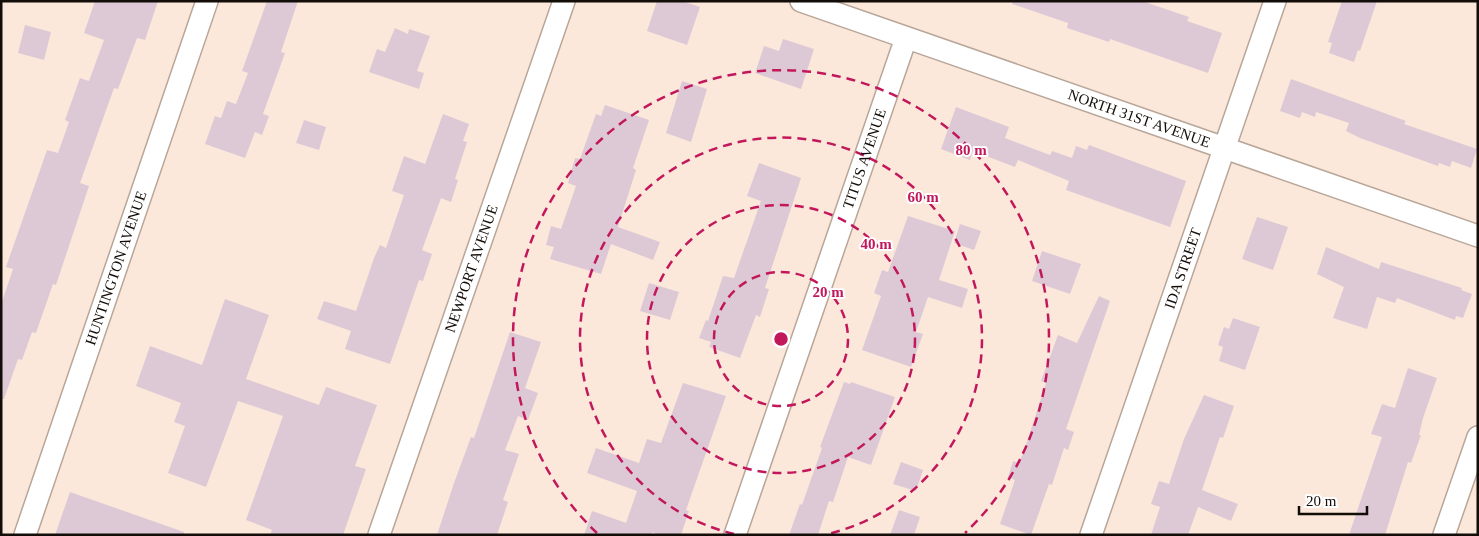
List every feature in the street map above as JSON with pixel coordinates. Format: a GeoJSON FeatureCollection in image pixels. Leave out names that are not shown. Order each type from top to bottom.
{"type":"FeatureCollection","features":[{"type":"Feature","properties":{"kind":"street","name":"HUNTINGTON AVENUE"},"geometry":{"type":"LineString","coordinates":[[25,535],[207,1]]}},
{"type":"Feature","properties":{"kind":"street","name":"NEWPORT AVENUE"},"geometry":{"type":"LineString","coordinates":[[379,535],[564,1]]}},
{"type":"Feature","properties":{"kind":"street","name":"NORTH 31ST AVENUE"},"geometry":{"type":"LineString","coordinates":[[801,1],[1478,236]]}},
{"type":"Feature","properties":{"kind":"street","name":"IDA STREET"},"geometry":{"type":"LineString","coordinates":[[1091,535],[1275,1]]}},
{"type":"Feature","properties":{"kind":"street","name":"TITUS AVENUE"},"geometry":{"type":"LineString","coordinates":[[735,535],[906,38]]}},
{"type":"Feature","properties":{"kind":"street"},"geometry":{"type":"LineString","coordinates":[[1444,535],[1478,438]]}},
{"type":"Feature","properties":{"kind":"building"},"geometry":{"type":"Polygon","coordinates":[[[95,1],[158,1],[145,40],[137,38],[118,89],[114,88],[80,183],[89,186],[56,285],[53,284],[36,333],[32,332],[22,360],[18,359],[4,399],[1,399],[1,305],[13,269],[6,267],[47,150],[58,153],[69,122],[65,120],[80,78],[89,81],[104,40],[84,33],[95,1]]]}},
{"type":"Feature","properties":{"kind":"building"},"geometry":{"type":"Polygon","coordinates":[[[267,1],[298,1],[281,52],[285,53],[263,114],[269,116],[262,135],[255,132],[245,158],[205,144],[215,116],[221,118],[227,101],[236,104],[248,73],[242,71],[267,1]]]}},
{"type":"Feature","properties":{"kind":"building"},"geometry":{"type":"Polygon","coordinates":[[[657,1],[682,1],[700,7],[687,45],[647,31],[657,1]]]}},
{"type":"Feature","properties":{"kind":"building"},"geometry":{"type":"Polygon","coordinates":[[[1013,1],[1142,1],[1189,17],[1187,21],[1222,33],[1208,73],[1110,39],[1109,42],[1067,28],[1068,23],[1012,4],[1013,1]]]}},
{"type":"Feature","properties":{"kind":"building"},"geometry":{"type":"Polygon","coordinates":[[[1342,1],[1377,1],[1360,51],[1358,50],[1354,62],[1329,53],[1332,43],[1328,42],[1342,1]]]}},
{"type":"Feature","properties":{"kind":"building"},"geometry":{"type":"Polygon","coordinates":[[[25,25],[51,32],[44,60],[18,53],[25,25]]]}},
{"type":"Feature","properties":{"kind":"building"},"geometry":{"type":"Polygon","coordinates":[[[395,28],[408,34],[409,29],[430,36],[417,71],[424,73],[419,89],[369,72],[377,49],[385,52],[395,28]]]}},
{"type":"Feature","properties":{"kind":"building"},"geometry":{"type":"Polygon","coordinates":[[[783,39],[814,49],[801,89],[755,73],[764,46],[779,51],[783,39]]]}},
{"type":"Feature","properties":{"kind":"building"},"geometry":{"type":"Polygon","coordinates":[[[1291,79],[1406,121],[1404,124],[1477,149],[1471,168],[1452,161],[1450,167],[1439,163],[1438,166],[1360,138],[1346,131],[1349,123],[1316,112],[1315,117],[1302,112],[1300,118],[1280,111],[1291,79]]]}},
{"type":"Feature","properties":{"kind":"building"},"geometry":{"type":"Polygon","coordinates":[[[682,81],[707,89],[691,142],[666,133],[682,81]]]}},
{"type":"Feature","properties":{"kind":"building"},"geometry":{"type":"Polygon","coordinates":[[[605,105],[649,120],[633,168],[636,170],[618,227],[660,242],[653,260],[611,244],[601,274],[550,259],[554,247],[546,245],[551,226],[561,229],[576,186],[568,183],[575,158],[580,159],[596,114],[601,116],[605,105]]]}},
{"type":"Feature","properties":{"kind":"building"},"geometry":{"type":"Polygon","coordinates":[[[956,107],[1009,127],[1005,138],[1050,155],[1052,151],[1072,158],[1076,146],[1087,150],[1089,145],[1186,181],[1170,227],[1066,190],[1069,181],[1018,160],[1015,167],[973,151],[970,160],[941,149],[956,107]]]}},
{"type":"Feature","properties":{"kind":"building"},"geometry":{"type":"Polygon","coordinates":[[[443,114],[469,124],[463,141],[467,142],[455,179],[458,180],[451,202],[441,198],[422,250],[432,254],[423,281],[419,280],[390,364],[345,349],[351,331],[317,319],[324,301],[356,311],[380,245],[386,248],[404,195],[392,191],[404,156],[425,164],[443,114]]]}},
{"type":"Feature","properties":{"kind":"building"},"geometry":{"type":"Polygon","coordinates":[[[304,120],[326,127],[319,150],[296,143],[304,120]]]}},
{"type":"Feature","properties":{"kind":"building"},"geometry":{"type":"Polygon","coordinates":[[[759,163],[801,178],[765,288],[769,289],[760,317],[756,315],[740,358],[709,347],[711,342],[699,338],[706,320],[708,321],[723,276],[734,278],[761,201],[747,196],[759,163]]]}},
{"type":"Feature","properties":{"kind":"building"},"geometry":{"type":"Polygon","coordinates":[[[908,216],[955,231],[939,280],[968,289],[962,308],[928,297],[916,332],[923,334],[911,367],[862,350],[881,296],[874,293],[882,270],[888,272],[908,216]]]}},
{"type":"Feature","properties":{"kind":"building"},"geometry":{"type":"Polygon","coordinates":[[[1257,217],[1288,227],[1273,270],[1242,259],[1257,217]]]}},
{"type":"Feature","properties":{"kind":"building"},"geometry":{"type":"Polygon","coordinates":[[[960,224],[981,231],[974,250],[954,243],[960,224]]]}},
{"type":"Feature","properties":{"kind":"building"},"geometry":{"type":"Polygon","coordinates":[[[1326,247],[1379,269],[1381,262],[1462,288],[1461,290],[1472,294],[1463,318],[1456,316],[1455,320],[1397,298],[1395,303],[1377,297],[1367,329],[1333,318],[1344,287],[1317,274],[1326,247]]]}},
{"type":"Feature","properties":{"kind":"building"},"geometry":{"type":"Polygon","coordinates":[[[1042,251],[1081,264],[1070,294],[1032,281],[1042,251]]]}},
{"type":"Feature","properties":{"kind":"building"},"geometry":{"type":"Polygon","coordinates":[[[649,283],[679,292],[670,320],[640,311],[649,283]]]}},
{"type":"Feature","properties":{"kind":"building"},"geometry":{"type":"Polygon","coordinates":[[[1099,296],[1110,301],[1066,429],[1074,432],[1068,450],[1064,448],[1052,485],[1049,484],[1031,535],[1000,524],[1015,480],[1008,477],[1013,461],[1019,463],[1024,451],[1046,383],[1041,381],[1058,335],[1077,343],[1099,296]]]}},
{"type":"Feature","properties":{"kind":"building"},"geometry":{"type":"Polygon","coordinates":[[[225,299],[269,315],[246,379],[319,405],[326,387],[377,405],[355,466],[366,469],[343,535],[270,535],[272,530],[246,520],[283,416],[238,401],[206,487],[168,473],[185,426],[174,422],[181,403],[136,386],[150,346],[202,365],[225,299]]]}},
{"type":"Feature","properties":{"kind":"building"},"geometry":{"type":"Polygon","coordinates":[[[1233,318],[1260,327],[1245,370],[1219,361],[1223,347],[1218,345],[1224,327],[1229,329],[1233,318]]]}},
{"type":"Feature","properties":{"kind":"building"},"geometry":{"type":"Polygon","coordinates":[[[510,332],[541,342],[525,388],[538,393],[528,420],[518,416],[505,450],[519,454],[503,500],[508,502],[497,535],[437,535],[471,437],[474,438],[510,332]]]}},
{"type":"Feature","properties":{"kind":"building"},"geometry":{"type":"Polygon","coordinates":[[[1408,368],[1437,378],[1423,418],[1419,435],[1421,435],[1411,463],[1408,462],[1385,535],[1349,535],[1382,437],[1371,434],[1382,404],[1395,408],[1408,368]]]}},
{"type":"Feature","properties":{"kind":"building"},"geometry":{"type":"Polygon","coordinates":[[[844,382],[850,384],[851,382],[895,397],[871,465],[848,457],[833,502],[829,501],[818,535],[789,535],[800,504],[802,505],[822,448],[820,447],[844,382]]]}},
{"type":"Feature","properties":{"kind":"building"},"geometry":{"type":"Polygon","coordinates":[[[683,383],[726,396],[686,510],[689,511],[681,535],[660,535],[626,523],[637,491],[587,473],[596,448],[639,463],[647,439],[661,443],[683,383]]]}},
{"type":"Feature","properties":{"kind":"building"},"geometry":{"type":"Polygon","coordinates":[[[1204,395],[1234,406],[1223,438],[1220,437],[1202,490],[1238,504],[1231,521],[1198,507],[1188,535],[1151,535],[1160,507],[1151,504],[1159,481],[1169,484],[1184,439],[1204,395]]]}},
{"type":"Feature","properties":{"kind":"building"},"geometry":{"type":"Polygon","coordinates":[[[901,462],[923,470],[916,491],[893,484],[901,462]]]}},
{"type":"Feature","properties":{"kind":"building"},"geometry":{"type":"Polygon","coordinates":[[[70,492],[184,532],[184,535],[55,535],[70,492]]]}},
{"type":"Feature","properties":{"kind":"building"},"geometry":{"type":"Polygon","coordinates":[[[899,510],[920,517],[914,535],[890,535],[899,510]]]}},
{"type":"Feature","properties":{"kind":"building"},"geometry":{"type":"Polygon","coordinates":[[[592,511],[652,532],[652,535],[584,535],[592,511]]]}}]}
